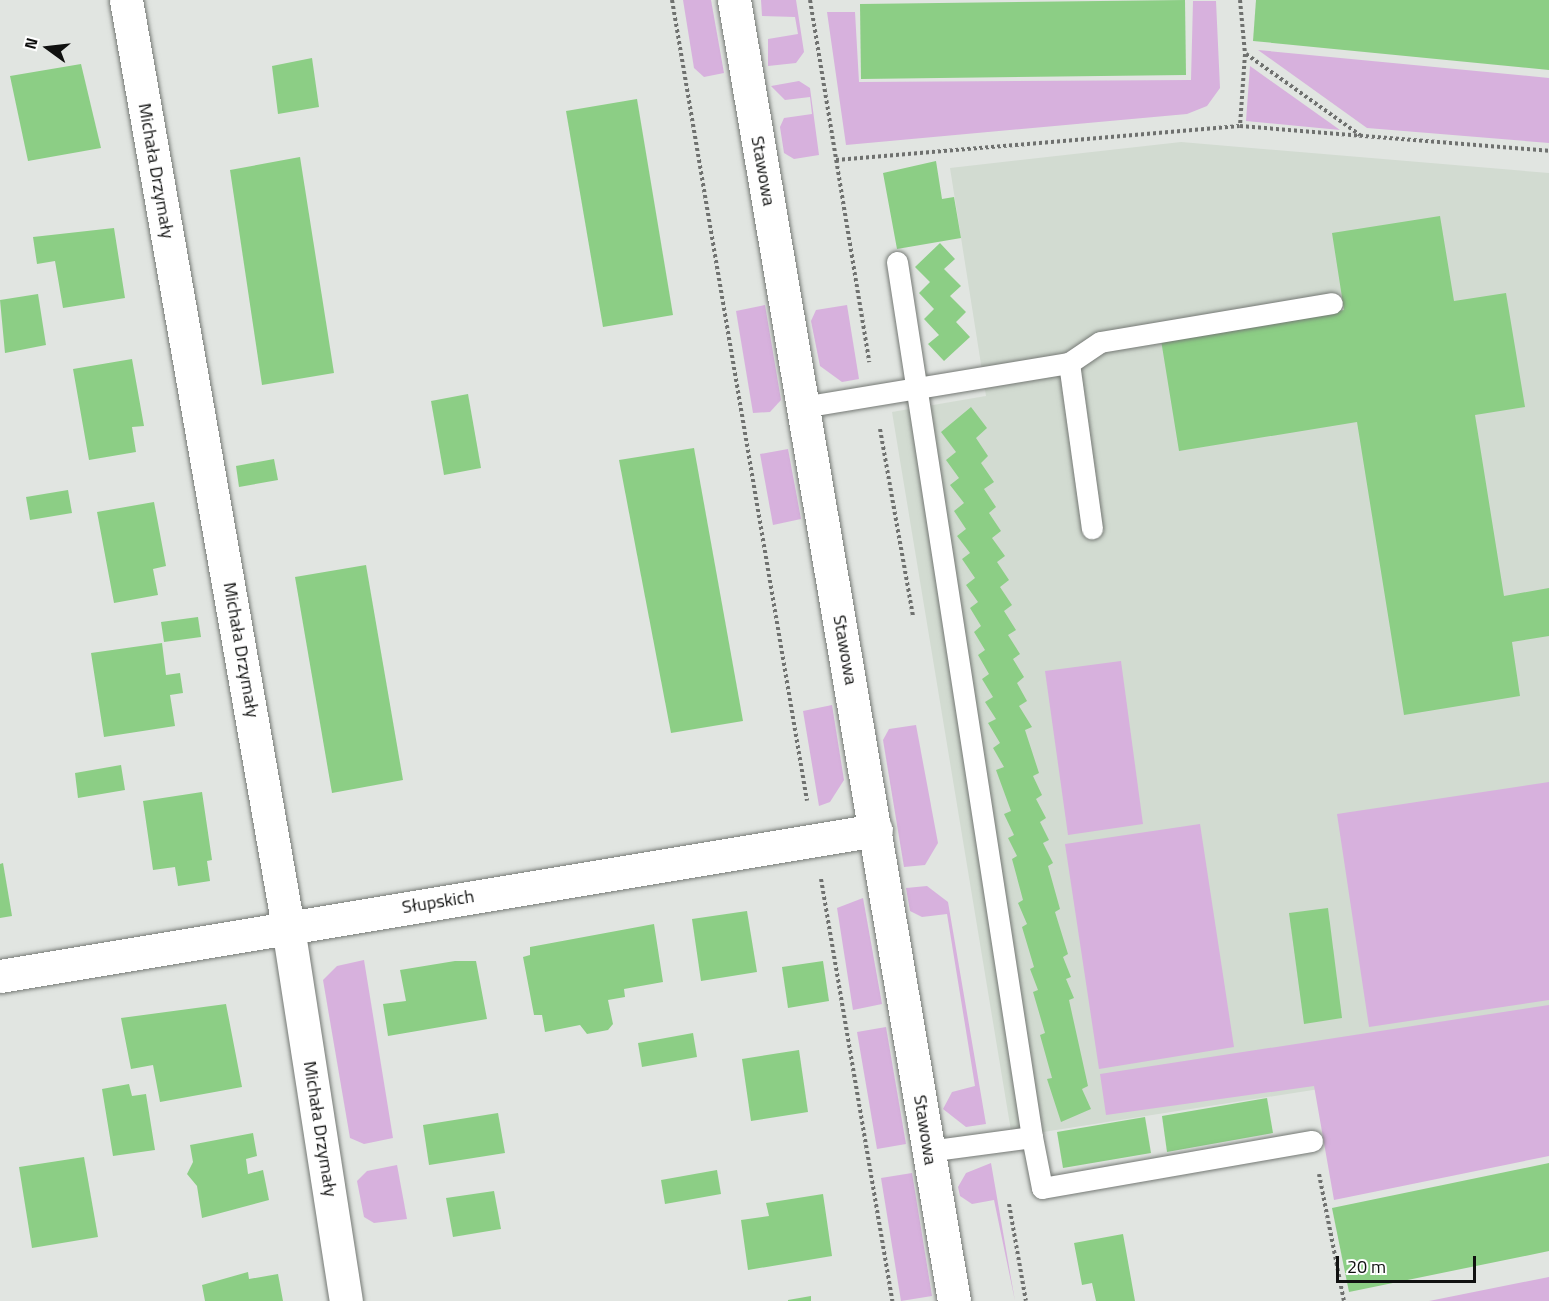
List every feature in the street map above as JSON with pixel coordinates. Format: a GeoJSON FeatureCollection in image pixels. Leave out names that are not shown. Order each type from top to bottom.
{"type":"FeatureCollection","features":[{"type":"Feature","properties":{"kind":"street","name":"Michała Drzymały"},"geometry":{"type":"LineString","coordinates":[[126,0],[288,927],[346,1301]]}},
{"type":"Feature","properties":{"kind":"street","name":"Stawowa"},"geometry":{"type":"LineString","coordinates":[[734,0],[954,1301]]}},
{"type":"Feature","properties":{"kind":"street","name":"Słupskich"},"geometry":{"type":"LineString","coordinates":[[0,976],[876,830]]}},
{"type":"Feature","properties":{"kind":"lane"},"geometry":{"type":"LineString","coordinates":[[897,262],[914,387],[1032,1137],[1042,1188],[1312,1141]]}},
{"type":"Feature","properties":{"kind":"lane"},"geometry":{"type":"LineString","coordinates":[[803,407],[1069,363],[1100,342],[1332,303]]}},
{"type":"Feature","properties":{"kind":"lane"},"geometry":{"type":"LineString","coordinates":[[1069,363],[1092,528]]}},
{"type":"Feature","properties":{"kind":"lane"},"geometry":{"type":"LineString","coordinates":[[929,1151],[1032,1137]]}},
{"type":"Feature","properties":{"kind":"path"},"geometry":{"type":"LineString","coordinates":[[672,0],[892,1301]]}},
{"type":"Feature","properties":{"kind":"path"},"geometry":{"type":"LineString","coordinates":[[810,0],[914,625]]}},
{"type":"Feature","properties":{"kind":"path"},"geometry":{"type":"LineString","coordinates":[[1239,126],[1245,54],[1240,0]]}},
{"type":"Feature","properties":{"kind":"path"},"geometry":{"type":"LineString","coordinates":[[1245,54],[1361,136]]}},
{"type":"Feature","properties":{"kind":"path"},"geometry":{"type":"LineString","coordinates":[[836,160],[1239,126],[1549,152]]}},
{"type":"Feature","properties":{"kind":"path"},"geometry":{"type":"LineString","coordinates":[[999,1141],[1026,1301]]}},
{"type":"Feature","properties":{"kind":"path"},"geometry":{"type":"LineString","coordinates":[[1312,1141],[1344,1301]]}},
{"type":"Feature","properties":{"kind":"shaded area"},"geometry":{"type":"Polygon","coordinates":[[[683,0],[711,0],[724,73],[704,77],[694,68],[683,0]]]}},
{"type":"Feature","properties":{"kind":"shaded area"},"geometry":{"type":"Polygon","coordinates":[[[761,0],[796,0],[804,52],[796,63],[768,66],[768,39],[798,34],[795,17],[762,16],[761,0]]]}},
{"type":"Feature","properties":{"kind":"shaded area"},"geometry":{"type":"Polygon","coordinates":[[[1193,1],[1216,1],[1220,88],[1207,106],[1187,114],[846,145],[827,12],[855,12],[859,82],[1191,80],[1193,1]]]}},
{"type":"Feature","properties":{"kind":"shaded area"},"geometry":{"type":"Polygon","coordinates":[[[1258,50],[1549,78],[1549,143],[1367,128],[1258,50]]]}},
{"type":"Feature","properties":{"kind":"shaded area"},"geometry":{"type":"Polygon","coordinates":[[[1250,66],[1340,130],[1246,121],[1250,66]]]}},
{"type":"Feature","properties":{"kind":"shaded area"},"geometry":{"type":"Polygon","coordinates":[[[799,81],[810,88],[819,155],[794,159],[784,153],[780,127],[784,118],[812,114],[810,97],[785,100],[771,86],[799,81]]]}},
{"type":"Feature","properties":{"kind":"shaded area"},"geometry":{"type":"Polygon","coordinates":[[[1181,142],[1549,173],[1549,1053],[1012,1137],[892,412],[986,396],[950,168],[1181,142]]]}},
{"type":"Feature","properties":{"kind":"shaded area"},"geometry":{"type":"Polygon","coordinates":[[[765,305],[781,400],[770,412],[753,413],[736,311],[765,305]]]}},
{"type":"Feature","properties":{"kind":"shaded area"},"geometry":{"type":"Polygon","coordinates":[[[847,305],[859,379],[842,382],[820,366],[811,321],[816,310],[847,305]]]}},
{"type":"Feature","properties":{"kind":"shaded area"},"geometry":{"type":"Polygon","coordinates":[[[788,449],[801,519],[773,525],[760,454],[788,449]]]}},
{"type":"Feature","properties":{"kind":"shaded area"},"geometry":{"type":"Polygon","coordinates":[[[1121,661],[1143,824],[1068,835],[1045,671],[1121,661]]]}},
{"type":"Feature","properties":{"kind":"shaded area"},"geometry":{"type":"Polygon","coordinates":[[[832,705],[844,780],[830,802],[819,806],[803,711],[832,705]]]}},
{"type":"Feature","properties":{"kind":"shaded area"},"geometry":{"type":"Polygon","coordinates":[[[916,725],[938,843],[925,865],[904,867],[883,740],[889,729],[916,725]]]}},
{"type":"Feature","properties":{"kind":"shaded area"},"geometry":{"type":"Polygon","coordinates":[[[1549,782],[1549,1000],[1369,1027],[1337,814],[1549,782]]]}},
{"type":"Feature","properties":{"kind":"shaded area"},"geometry":{"type":"Polygon","coordinates":[[[1200,824],[1234,1047],[1099,1069],[1065,844],[1200,824]]]}},
{"type":"Feature","properties":{"kind":"shaded area"},"geometry":{"type":"Polygon","coordinates":[[[927,886],[948,902],[986,1124],[966,1127],[943,1109],[952,1092],[975,1086],[947,914],[922,917],[910,911],[906,888],[927,886]]]}},
{"type":"Feature","properties":{"kind":"shaded area"},"geometry":{"type":"Polygon","coordinates":[[[863,898],[882,1004],[853,1010],[837,908],[863,898]]]}},
{"type":"Feature","properties":{"kind":"shaded area"},"geometry":{"type":"Polygon","coordinates":[[[364,960],[393,1138],[364,1144],[350,1138],[323,980],[337,966],[364,960]]]}},
{"type":"Feature","properties":{"kind":"shaded area"},"geometry":{"type":"Polygon","coordinates":[[[1549,1005],[1549,1156],[1334,1200],[1314,1086],[1106,1115],[1100,1074],[1549,1005]]]}},
{"type":"Feature","properties":{"kind":"shaded area"},"geometry":{"type":"Polygon","coordinates":[[[886,1027],[906,1144],[877,1149],[857,1032],[886,1027]]]}},
{"type":"Feature","properties":{"kind":"shaded area"},"geometry":{"type":"Polygon","coordinates":[[[991,1163],[1015,1301],[994,1200],[972,1204],[960,1196],[958,1187],[966,1173],[991,1163]]]}},
{"type":"Feature","properties":{"kind":"shaded area"},"geometry":{"type":"Polygon","coordinates":[[[397,1165],[407,1219],[374,1223],[364,1217],[357,1181],[367,1171],[397,1165]]]}},
{"type":"Feature","properties":{"kind":"shaded area"},"geometry":{"type":"Polygon","coordinates":[[[912,1173],[932,1296],[901,1301],[881,1178],[912,1173]]]}},
{"type":"Feature","properties":{"kind":"shaded area"},"geometry":{"type":"Polygon","coordinates":[[[1549,1277],[1549,1301],[1429,1301],[1549,1277]]]}},
{"type":"Feature","properties":{"kind":"building"},"geometry":{"type":"Polygon","coordinates":[[[1185,0],[1186,75],[861,79],[860,4],[1185,0]]]}},
{"type":"Feature","properties":{"kind":"building"},"geometry":{"type":"Polygon","coordinates":[[[1256,0],[1549,0],[1549,70],[1253,41],[1256,0]]]}},
{"type":"Feature","properties":{"kind":"building"},"geometry":{"type":"Polygon","coordinates":[[[312,58],[319,107],[278,114],[272,66],[312,58]]]}},
{"type":"Feature","properties":{"kind":"building"},"geometry":{"type":"Polygon","coordinates":[[[81,64],[101,148],[28,161],[10,76],[81,64]]]}},
{"type":"Feature","properties":{"kind":"building"},"geometry":{"type":"Polygon","coordinates":[[[637,99],[673,315],[603,327],[566,111],[637,99]]]}},
{"type":"Feature","properties":{"kind":"building"},"geometry":{"type":"Polygon","coordinates":[[[300,157],[334,373],[262,385],[230,170],[300,157]]]}},
{"type":"Feature","properties":{"kind":"building"},"geometry":{"type":"Polygon","coordinates":[[[936,161],[942,199],[954,197],[961,238],[897,249],[883,173],[936,161]]]}},
{"type":"Feature","properties":{"kind":"building"},"geometry":{"type":"Polygon","coordinates":[[[1440,216],[1454,301],[1506,293],[1525,407],[1475,415],[1504,596],[1549,588],[1549,636],[1512,642],[1520,696],[1404,715],[1357,422],[1179,451],[1161,340],[1344,310],[1332,233],[1440,216]]]}},
{"type":"Feature","properties":{"kind":"building"},"geometry":{"type":"Polygon","coordinates":[[[114,228],[125,298],[63,308],[55,261],[37,264],[33,237],[114,228]]]}},
{"type":"Feature","properties":{"kind":"building"},"geometry":{"type":"Polygon","coordinates":[[[940,243],[955,259],[944,269],[961,286],[950,296],[966,312],[956,322],[970,337],[944,361],[928,344],[939,335],[924,319],[934,309],[919,293],[930,282],[915,267],[940,243]]]}},
{"type":"Feature","properties":{"kind":"building"},"geometry":{"type":"Polygon","coordinates":[[[38,294],[46,345],[5,353],[0,300],[38,294]]]}},
{"type":"Feature","properties":{"kind":"building"},"geometry":{"type":"Polygon","coordinates":[[[132,359],[144,426],[132,427],[136,452],[89,460],[73,369],[132,359]]]}},
{"type":"Feature","properties":{"kind":"building"},"geometry":{"type":"Polygon","coordinates":[[[468,394],[481,468],[444,475],[431,401],[468,394]]]}},
{"type":"Feature","properties":{"kind":"building"},"geometry":{"type":"Polygon","coordinates":[[[971,407],[987,428],[976,438],[988,456],[981,463],[994,482],[984,489],[996,507],[989,513],[1001,531],[992,538],[1005,556],[997,562],[1009,580],[1000,587],[1012,605],[1004,611],[1016,630],[1008,635],[1020,654],[1013,659],[1024,677],[1017,683],[1027,701],[1019,706],[1032,727],[1025,730],[1039,773],[1033,776],[1042,795],[1036,799],[1046,818],[1040,822],[1049,840],[1043,843],[1053,863],[1048,866],[1060,909],[1055,912],[1068,954],[1063,957],[1071,977],[1066,979],[1074,998],[1069,1000],[1088,1086],[1082,1089],[1091,1109],[1061,1122],[1047,1079],[1052,1078],[1040,1035],[1045,1033],[1033,992],[1038,990],[1030,969],[1034,967],[1022,927],[1027,924],[1018,903],[1023,900],[1012,859],[1017,856],[1008,838],[1014,835],[1004,814],[1011,811],[996,770],[1004,767],[993,748],[1000,743],[988,723],[996,719],[985,702],[993,697],[982,679],[989,674],[978,655],[985,650],[974,632],[981,626],[970,608],[978,602],[966,585],[975,578],[962,559],[970,553],[957,536],[966,529],[954,511],[964,503],[950,485],[959,478],[946,460],[956,452],[941,432],[971,407]]]}},
{"type":"Feature","properties":{"kind":"building"},"geometry":{"type":"Polygon","coordinates":[[[694,448],[743,721],[671,733],[619,460],[694,448]]]}},
{"type":"Feature","properties":{"kind":"building"},"geometry":{"type":"Polygon","coordinates":[[[274,459],[278,480],[239,487],[236,466],[274,459]]]}},
{"type":"Feature","properties":{"kind":"building"},"geometry":{"type":"Polygon","coordinates":[[[68,490],[72,513],[30,520],[26,497],[68,490]]]}},
{"type":"Feature","properties":{"kind":"building"},"geometry":{"type":"Polygon","coordinates":[[[154,502],[166,566],[153,569],[158,595],[114,603],[97,512],[154,502]]]}},
{"type":"Feature","properties":{"kind":"building"},"geometry":{"type":"Polygon","coordinates":[[[366,565],[403,780],[332,793],[295,577],[366,565]]]}},
{"type":"Feature","properties":{"kind":"building"},"geometry":{"type":"Polygon","coordinates":[[[198,617],[201,637],[164,642],[161,622],[198,617]]]}},
{"type":"Feature","properties":{"kind":"building"},"geometry":{"type":"Polygon","coordinates":[[[162,643],[166,675],[180,673],[183,693],[170,695],[175,726],[104,737],[91,653],[162,643]]]}},
{"type":"Feature","properties":{"kind":"building"},"geometry":{"type":"Polygon","coordinates":[[[121,765],[125,790],[78,798],[75,773],[121,765]]]}},
{"type":"Feature","properties":{"kind":"building"},"geometry":{"type":"Polygon","coordinates":[[[202,792],[212,860],[207,861],[210,881],[178,886],[175,867],[153,870],[143,801],[202,792]]]}},
{"type":"Feature","properties":{"kind":"building"},"geometry":{"type":"Polygon","coordinates":[[[3,863],[12,916],[0,918],[0,864],[3,863]]]}},
{"type":"Feature","properties":{"kind":"building"},"geometry":{"type":"Polygon","coordinates":[[[1328,908],[1342,1018],[1304,1024],[1289,913],[1328,908]]]}},
{"type":"Feature","properties":{"kind":"building"},"geometry":{"type":"Polygon","coordinates":[[[747,911],[757,972],[701,981],[692,919],[747,911]]]}},
{"type":"Feature","properties":{"kind":"building"},"geometry":{"type":"Polygon","coordinates":[[[654,924],[663,982],[624,989],[625,997],[608,1000],[613,1024],[608,1030],[587,1034],[580,1025],[545,1032],[542,1015],[534,1015],[523,957],[530,955],[530,947],[654,924]]]}},
{"type":"Feature","properties":{"kind":"building"},"geometry":{"type":"Polygon","coordinates":[[[455,961],[476,961],[487,1019],[388,1036],[383,1004],[406,1001],[400,970],[455,961]]]}},
{"type":"Feature","properties":{"kind":"building"},"geometry":{"type":"Polygon","coordinates":[[[823,961],[829,1001],[788,1008],[782,967],[823,961]]]}},
{"type":"Feature","properties":{"kind":"building"},"geometry":{"type":"Polygon","coordinates":[[[226,1004],[242,1087],[160,1102],[153,1065],[131,1069],[121,1018],[226,1004]]]}},
{"type":"Feature","properties":{"kind":"building"},"geometry":{"type":"Polygon","coordinates":[[[693,1033],[697,1057],[642,1067],[638,1043],[693,1033]]]}},
{"type":"Feature","properties":{"kind":"building"},"geometry":{"type":"Polygon","coordinates":[[[799,1050],[808,1112],[751,1121],[742,1059],[799,1050]]]}},
{"type":"Feature","properties":{"kind":"building"},"geometry":{"type":"Polygon","coordinates":[[[129,1084],[132,1096],[146,1094],[155,1150],[113,1156],[102,1089],[129,1084]]]}},
{"type":"Feature","properties":{"kind":"building"},"geometry":{"type":"Polygon","coordinates":[[[1267,1098],[1273,1133],[1167,1152],[1162,1116],[1267,1098]]]}},
{"type":"Feature","properties":{"kind":"building"},"geometry":{"type":"Polygon","coordinates":[[[498,1113],[505,1153],[429,1165],[423,1125],[498,1113]]]}},
{"type":"Feature","properties":{"kind":"building"},"geometry":{"type":"Polygon","coordinates":[[[1145,1117],[1151,1153],[1063,1168],[1057,1132],[1145,1117]]]}},
{"type":"Feature","properties":{"kind":"building"},"geometry":{"type":"Polygon","coordinates":[[[253,1133],[257,1156],[246,1159],[248,1174],[263,1170],[269,1200],[202,1218],[197,1186],[187,1174],[193,1162],[190,1145],[253,1133]]]}},
{"type":"Feature","properties":{"kind":"building"},"geometry":{"type":"Polygon","coordinates":[[[84,1157],[98,1237],[32,1248],[19,1167],[84,1157]]]}},
{"type":"Feature","properties":{"kind":"building"},"geometry":{"type":"Polygon","coordinates":[[[1549,1163],[1549,1251],[1349,1292],[1332,1208],[1549,1163]]]}},
{"type":"Feature","properties":{"kind":"building"},"geometry":{"type":"Polygon","coordinates":[[[717,1170],[721,1194],[665,1204],[661,1180],[717,1170]]]}},
{"type":"Feature","properties":{"kind":"building"},"geometry":{"type":"Polygon","coordinates":[[[494,1191],[501,1229],[453,1237],[446,1198],[494,1191]]]}},
{"type":"Feature","properties":{"kind":"building"},"geometry":{"type":"Polygon","coordinates":[[[823,1194],[832,1256],[748,1270],[741,1220],[769,1216],[766,1203],[823,1194]]]}},
{"type":"Feature","properties":{"kind":"building"},"geometry":{"type":"Polygon","coordinates":[[[1123,1234],[1135,1301],[1096,1301],[1092,1283],[1082,1285],[1074,1243],[1123,1234]]]}},
{"type":"Feature","properties":{"kind":"building"},"geometry":{"type":"Polygon","coordinates":[[[248,1272],[249,1279],[278,1274],[283,1301],[205,1301],[202,1285],[248,1272]]]}},
{"type":"Feature","properties":{"kind":"building"},"geometry":{"type":"Polygon","coordinates":[[[811,1296],[811,1301],[788,1301],[788,1300],[811,1296]]]}}]}
